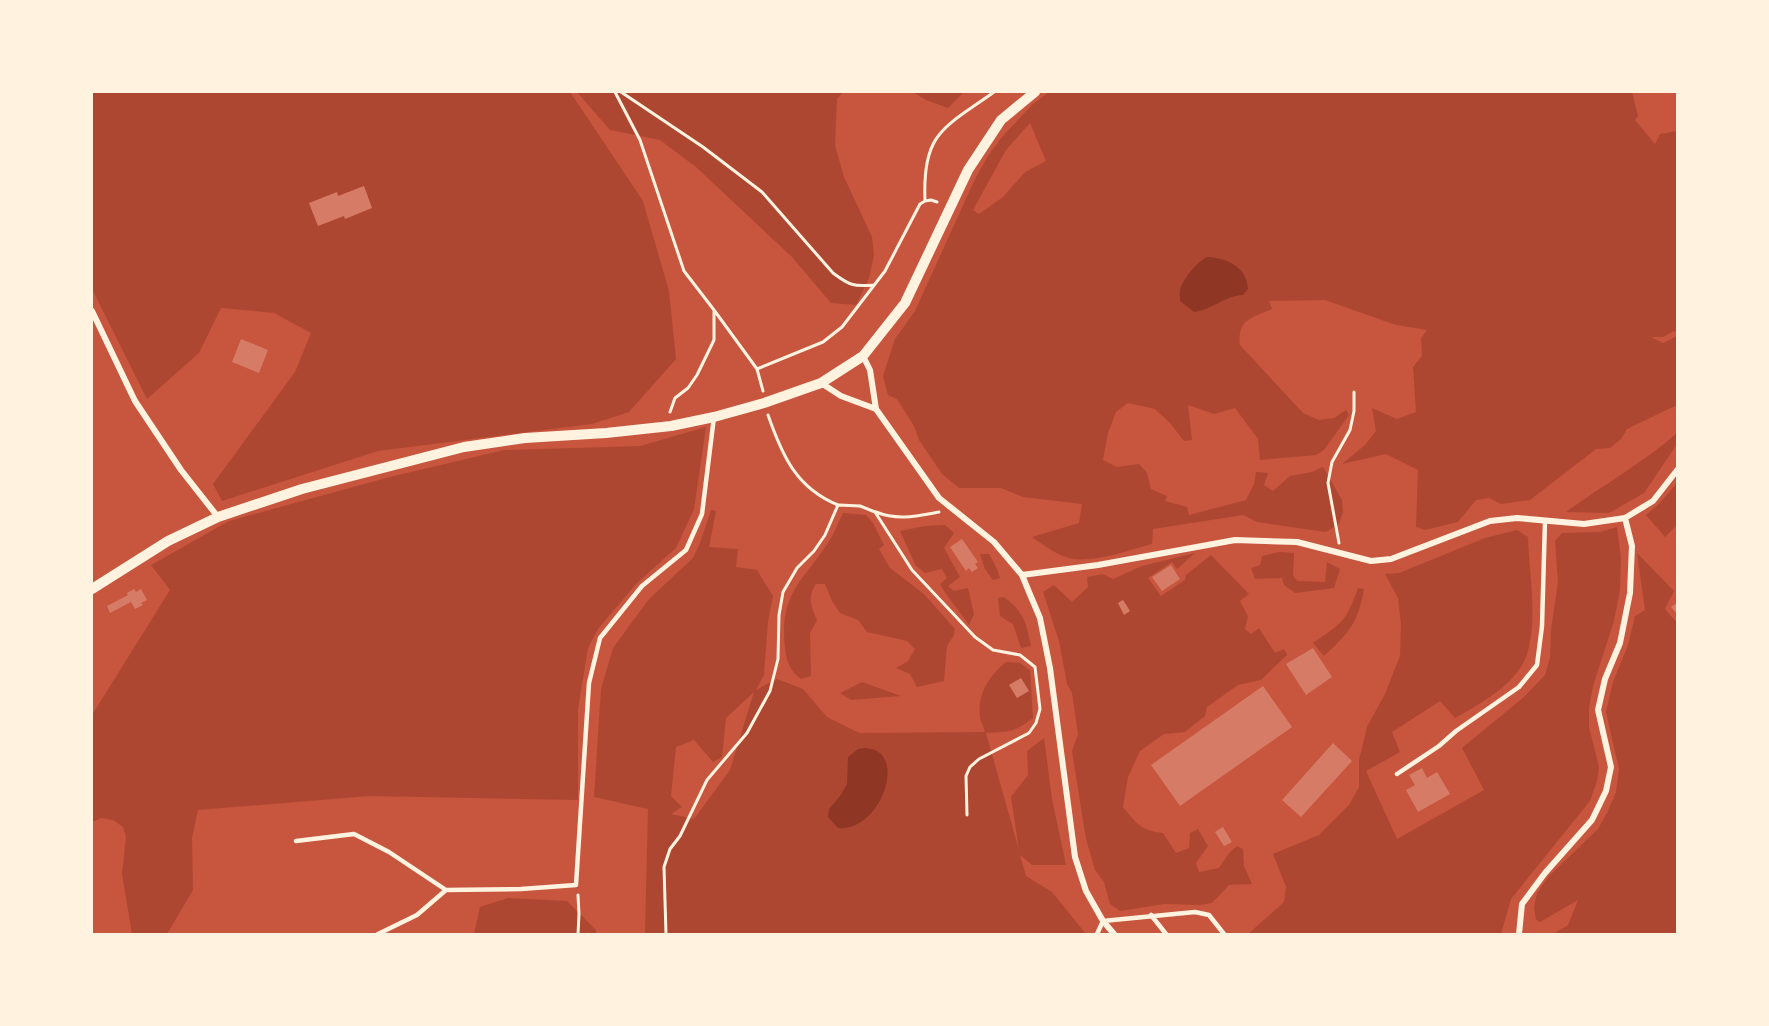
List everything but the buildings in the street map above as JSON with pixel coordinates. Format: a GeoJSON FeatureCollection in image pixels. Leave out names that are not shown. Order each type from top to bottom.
{"type":"FeatureCollection","features":[{"type":"Feature","properties":{"kind":"street"},"geometry":{"type":"LineString","coordinates":[[92,589],[168,541],[218,517],[302,489],[464,447],[525,438],[671,426],[764,403],[820,383],[863,356],[905,303],[968,170],[1002,120],[1035,92]]}},
{"type":"Feature","properties":{"kind":"street"},"geometry":{"type":"LineString","coordinates":[[92,311],[135,401],[182,470],[218,517]]}},
{"type":"Feature","properties":{"kind":"street"},"geometry":{"type":"LineString","coordinates":[[863,356],[870,370],[876,409],[939,498],[994,542],[1022,575],[1040,618],[1050,668],[1075,857],[1086,891],[1103,921],[1114,934]]}},
{"type":"Feature","properties":{"kind":"street"},"geometry":{"type":"LineString","coordinates":[[820,383],[841,396],[876,409]]}},
{"type":"Feature","properties":{"kind":"street"},"geometry":{"type":"LineString","coordinates":[[1022,575],[1098,565],[1235,540],[1297,542],[1371,561],[1391,559],[1491,521],[1517,518],[1584,524],[1625,518],[1653,501],[1677,469]]}},
{"type":"Feature","properties":{"kind":"street"},"geometry":{"type":"LineString","coordinates":[[1519,934],[1522,904],[1545,873],[1592,820],[1606,791],[1611,767],[1598,710],[1605,679],[1620,643],[1630,594],[1632,546],[1625,518]]}},
{"type":"Feature","properties":{"kind":"lane"},"geometry":{"type":"LineString","coordinates":[[296,841],[354,834],[389,852],[446,890],[521,889],[576,885],[589,683],[600,638],[642,586],[686,550],[702,514],[714,417]]}},
{"type":"Feature","properties":{"kind":"lane"},"geometry":{"type":"LineString","coordinates":[[1397,774],[1520,687],[1537,666],[1542,626],[1545,521]]}},
{"type":"Feature","properties":{"kind":"lane"},"geometry":{"type":"LineString","coordinates":[[378,934],[417,915],[446,890]]}},
{"type":"Feature","properties":{"kind":"lane"},"geometry":{"type":"LineString","coordinates":[[1097,934],[1103,921],[1195,912],[1209,915],[1224,934]]}},
{"type":"Feature","properties":{"kind":"lane"},"geometry":{"type":"LineString","coordinates":[[1151,915],[1166,934]]}},
{"type":"Feature","properties":{"kind":"path"},"geometry":{"type":"LineString","coordinates":[[615,92],[640,140],[684,271],[757,369],[764,403],[787,462],[821,498],[838,505],[860,506],[889,517],[900,518],[953,509]]}},
{"type":"Feature","properties":{"kind":"path"},"geometry":{"type":"LineString","coordinates":[[621,92],[703,147],[762,192],[833,273],[847,284],[875,285]]}},
{"type":"Feature","properties":{"kind":"path"},"geometry":{"type":"LineString","coordinates":[[757,369],[823,342],[842,327],[885,271],[920,204],[925,201],[924,176],[928,155],[936,138],[944,127],[994,92]]}},
{"type":"Feature","properties":{"kind":"path"},"geometry":{"type":"LineString","coordinates":[[671,426],[670,410],[675,398],[688,388],[698,375],[714,340],[714,310]]}},
{"type":"Feature","properties":{"kind":"path"},"geometry":{"type":"LineString","coordinates":[[1341,553],[1328,483],[1332,462],[1350,430],[1354,411],[1354,392]]}},
{"type":"Feature","properties":{"kind":"path"},"geometry":{"type":"LineString","coordinates":[[666,934],[664,867],[670,849],[680,836],[707,780],[747,733],[770,690],[778,658],[779,615],[783,592],[797,568],[814,551],[825,535],[838,505]]}},
{"type":"Feature","properties":{"kind":"path"},"geometry":{"type":"LineString","coordinates":[[875,512],[912,570],[975,637],[993,650],[1020,656],[1035,667],[1040,709],[1036,723],[1029,733],[979,759],[970,767],[966,776],[967,815]]}},
{"type":"Feature","properties":{"kind":"path"},"geometry":{"type":"LineString","coordinates":[[576,885],[579,914],[578,934]]}},
{"type":"Feature","properties":{"kind":"shaded area"},"geometry":{"type":"Polygon","coordinates":[[[92,92],[570,92],[643,201],[669,291],[676,359],[629,412],[592,424],[378,451],[222,501],[213,484],[295,372],[311,333],[274,313],[221,308],[199,353],[147,399],[92,289],[92,92]]]}},
{"type":"Feature","properties":{"kind":"shaded area"},"geometry":{"type":"Polygon","coordinates":[[[577,92],[843,92],[837,99],[835,145],[844,177],[872,237],[874,255],[869,278],[856,305],[831,303],[792,257],[696,167],[660,140],[610,130],[577,92]]]}},
{"type":"Feature","properties":{"kind":"shaded area"},"geometry":{"type":"Polygon","coordinates":[[[913,92],[964,92],[948,108],[926,100],[913,92]]]}},
{"type":"Feature","properties":{"kind":"shaded area"},"geometry":{"type":"Polygon","coordinates":[[[1049,92],[1632,92],[1638,116],[1635,120],[1655,144],[1660,134],[1677,131],[1677,332],[1674,331],[1663,337],[1651,337],[1663,343],[1677,336],[1677,405],[1627,429],[1621,439],[1610,448],[1596,449],[1530,500],[1501,504],[1489,498],[1476,500],[1458,522],[1425,530],[1416,527],[1418,470],[1386,454],[1342,464],[1365,445],[1376,431],[1372,408],[1397,419],[1416,412],[1413,367],[1422,356],[1421,338],[1427,330],[1396,325],[1325,300],[1269,301],[1272,309],[1252,317],[1244,325],[1241,330],[1240,345],[1303,413],[1319,420],[1334,418],[1346,410],[1349,415],[1324,450],[1316,455],[1260,460],[1258,439],[1235,408],[1214,414],[1188,405],[1192,440],[1184,441],[1155,409],[1128,403],[1116,412],[1108,433],[1103,460],[1117,467],[1139,464],[1147,473],[1151,489],[1167,496],[1165,501],[1187,507],[1189,515],[1246,500],[1254,484],[1256,472],[1268,473],[1264,485],[1273,491],[1290,476],[1312,472],[1323,467],[1342,500],[1343,512],[1339,524],[1326,532],[1257,522],[1243,515],[1153,529],[1152,544],[1113,555],[1093,559],[1073,559],[1062,556],[1032,537],[1079,523],[1082,504],[1023,497],[1001,488],[959,488],[942,474],[919,440],[914,426],[897,399],[888,395],[883,376],[895,339],[915,311],[975,179],[1002,137],[1033,104],[1049,92]],[[1030,123],[1006,150],[973,210],[979,214],[1003,197],[1025,172],[1046,161],[1030,123]]]}},
{"type":"Feature","properties":{"kind":"shaded area"},"geometry":{"type":"Polygon","coordinates":[[[1208,257],[1222,259],[1240,269],[1247,281],[1248,289],[1243,295],[1194,312],[1180,301],[1181,287],[1191,271],[1208,257]]]}},
{"type":"Feature","properties":{"kind":"shaded area"},"geometry":{"type":"Polygon","coordinates":[[[706,427],[694,509],[676,548],[637,583],[598,629],[588,648],[578,709],[578,800],[369,796],[198,810],[192,838],[193,890],[167,934],[132,934],[122,874],[126,837],[123,827],[113,820],[101,818],[92,822],[92,715],[170,590],[151,565],[229,521],[390,477],[504,450],[640,446],[706,427]]]}},
{"type":"Feature","properties":{"kind":"shaded area"},"geometry":{"type":"Polygon","coordinates":[[[1677,433],[1677,444],[1644,493],[1609,513],[1566,512],[1637,464],[1677,433]]]}},
{"type":"Feature","properties":{"kind":"shaded area"},"geometry":{"type":"Polygon","coordinates":[[[1677,483],[1677,525],[1665,537],[1646,515],[1677,483]]]}},
{"type":"Feature","properties":{"kind":"shaded area"},"geometry":{"type":"Polygon","coordinates":[[[711,510],[716,511],[709,547],[738,549],[736,567],[757,570],[773,596],[768,621],[764,675],[756,690],[777,679],[803,689],[827,717],[859,733],[985,732],[980,718],[980,701],[994,673],[1006,662],[1020,663],[1030,670],[1033,718],[1010,731],[986,733],[1019,850],[1011,797],[1028,775],[1027,751],[1044,738],[1052,799],[1066,865],[1032,865],[1020,855],[1026,876],[1052,892],[1086,934],[645,934],[648,809],[594,797],[601,689],[613,648],[649,599],[693,558],[711,510]],[[754,692],[726,718],[722,757],[713,762],[694,740],[676,747],[671,796],[682,807],[671,814],[694,819],[730,770],[754,692]]]}},
{"type":"Feature","properties":{"kind":"shaded area"},"geometry":{"type":"Polygon","coordinates":[[[843,513],[866,515],[873,523],[884,545],[879,549],[890,568],[924,594],[955,629],[947,646],[944,681],[917,687],[910,674],[896,668],[908,661],[915,649],[907,641],[867,632],[858,620],[840,613],[825,584],[816,584],[811,598],[817,620],[810,633],[811,676],[801,679],[791,669],[786,657],[784,629],[789,602],[801,579],[830,540],[843,513]]]}},
{"type":"Feature","properties":{"kind":"shaded area"},"geometry":{"type":"Polygon","coordinates":[[[945,525],[954,533],[944,548],[960,577],[948,586],[954,591],[968,588],[974,614],[969,625],[940,584],[947,578],[942,569],[925,573],[916,566],[900,531],[945,525]]]}},
{"type":"Feature","properties":{"kind":"shaded area"},"geometry":{"type":"Polygon","coordinates":[[[1617,527],[1621,558],[1620,590],[1614,621],[1593,686],[1589,708],[1589,727],[1599,767],[1597,781],[1590,801],[1511,899],[1501,934],[1248,934],[1284,902],[1286,887],[1273,854],[1319,835],[1349,805],[1359,787],[1359,760],[1367,727],[1385,694],[1400,656],[1401,624],[1398,598],[1385,574],[1399,573],[1485,538],[1517,530],[1528,537],[1532,626],[1527,654],[1522,665],[1497,692],[1455,718],[1440,701],[1392,732],[1400,752],[1366,771],[1397,839],[1484,790],[1462,748],[1524,697],[1545,675],[1550,658],[1551,630],[1558,582],[1555,541],[1562,533],[1600,532],[1617,527]]]}},
{"type":"Feature","properties":{"kind":"shaded area"},"geometry":{"type":"Polygon","coordinates":[[[1279,552],[1294,553],[1293,575],[1297,581],[1325,582],[1327,562],[1340,569],[1334,588],[1295,593],[1284,585],[1282,578],[1255,579],[1251,568],[1260,565],[1262,556],[1279,552]]]}},
{"type":"Feature","properties":{"kind":"shaded area"},"geometry":{"type":"Polygon","coordinates":[[[1195,553],[1177,569],[1172,562],[1148,578],[1161,596],[1185,580],[1186,575],[1211,555],[1249,594],[1240,601],[1248,616],[1245,629],[1251,634],[1259,628],[1275,653],[1284,649],[1287,655],[1261,680],[1238,685],[1207,707],[1205,716],[1185,732],[1164,734],[1140,751],[1128,777],[1123,807],[1140,825],[1163,833],[1176,853],[1189,848],[1190,833],[1198,829],[1208,846],[1196,863],[1199,872],[1219,868],[1237,846],[1243,849],[1244,866],[1252,884],[1229,885],[1212,903],[1164,904],[1120,911],[1110,904],[1104,882],[1095,870],[1086,839],[1072,751],[1078,734],[1072,693],[1067,684],[1059,641],[1043,592],[1054,585],[1072,602],[1088,587],[1087,577],[1103,574],[1113,579],[1142,566],[1195,553]]]}},
{"type":"Feature","properties":{"kind":"shaded area"},"geometry":{"type":"Polygon","coordinates":[[[1637,553],[1674,591],[1665,609],[1677,623],[1677,934],[1553,934],[1568,925],[1578,900],[1540,922],[1536,920],[1534,907],[1537,893],[1549,876],[1598,829],[1616,792],[1619,769],[1606,712],[1613,682],[1628,645],[1635,616],[1645,610],[1637,553]]]}},
{"type":"Feature","properties":{"kind":"shaded area"},"geometry":{"type":"Polygon","coordinates":[[[980,554],[989,554],[1000,578],[993,580],[985,569],[980,554]]]}},
{"type":"Feature","properties":{"kind":"shaded area"},"geometry":{"type":"Polygon","coordinates":[[[1358,588],[1364,589],[1359,611],[1351,627],[1324,656],[1313,643],[1342,621],[1358,588]]]}},
{"type":"Feature","properties":{"kind":"shaded area"},"geometry":{"type":"Polygon","coordinates":[[[1004,597],[1023,618],[1031,646],[1021,648],[1013,624],[1000,616],[998,598],[1004,597]]]}},
{"type":"Feature","properties":{"kind":"shaded area"},"geometry":{"type":"Polygon","coordinates":[[[862,682],[901,696],[851,700],[840,693],[862,682]]]}},
{"type":"Feature","properties":{"kind":"shaded area"},"geometry":{"type":"Polygon","coordinates":[[[865,748],[879,752],[886,762],[888,775],[884,790],[877,805],[867,818],[853,826],[838,828],[828,817],[829,809],[847,784],[848,757],[858,749],[865,748]]]}},
{"type":"Feature","properties":{"kind":"shaded area"},"geometry":{"type":"Polygon","coordinates":[[[508,898],[567,901],[596,930],[596,934],[474,934],[480,907],[508,898]]]}}]}
